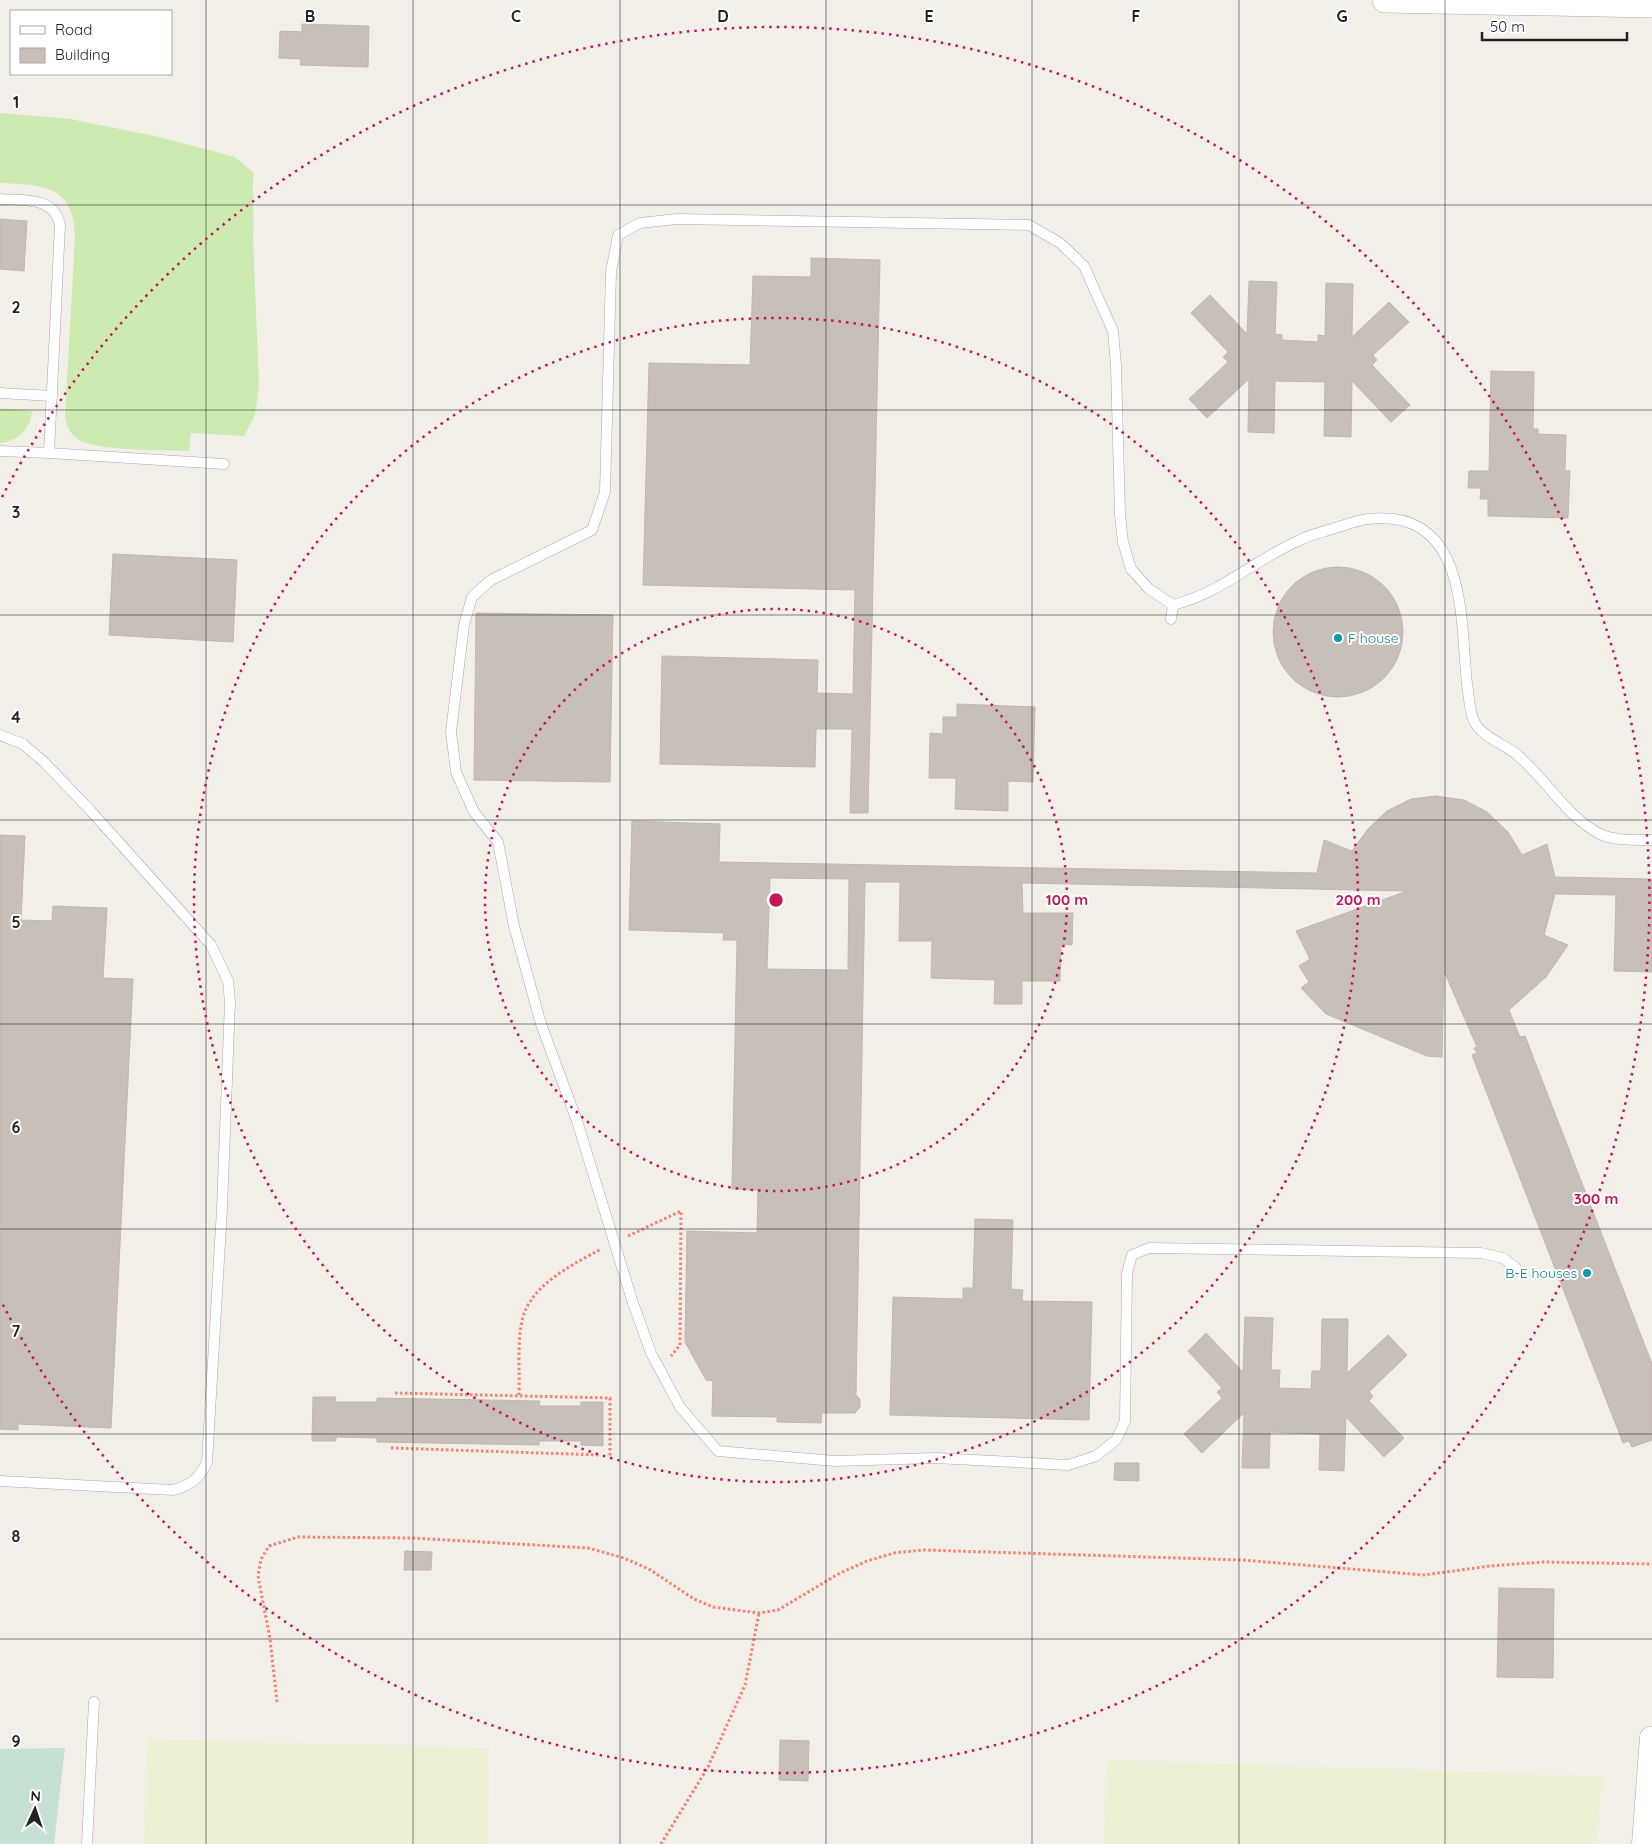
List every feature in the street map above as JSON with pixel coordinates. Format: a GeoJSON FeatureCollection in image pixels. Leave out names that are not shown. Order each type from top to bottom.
{"type":"FeatureCollection","features":[{"type":"Feature","properties":{"kind":"street"},"geometry":{"type":"LineString","coordinates":[[1385,0],[1652,5]]}},
{"type":"Feature","properties":{"kind":"street"},"geometry":{"type":"LineString","coordinates":[[1642,1844],[1650,1737]]}},
{"type":"Feature","properties":{"kind":"lane"},"geometry":{"type":"LineString","coordinates":[[0,199],[42,202],[51,207],[58,215],[60,225],[49,454]]}},
{"type":"Feature","properties":{"kind":"lane"},"geometry":{"type":"LineString","coordinates":[[1516,1268],[1503,1258],[1481,1254],[1148,1248],[1132,1255],[1126,1273],[1125,1421],[1116,1440],[1096,1456],[1068,1465],[936,1458],[835,1462],[718,1451],[680,1407],[651,1353],[629,1292],[577,1121],[541,1024],[514,926],[498,842],[474,812],[456,772],[451,732],[464,624],[472,597],[491,580],[592,530],[605,492],[611,272],[618,235],[640,222],[686,219],[1029,225],[1060,243],[1084,266],[1113,330],[1116,365],[1120,516],[1123,542],[1131,570],[1148,589],[1173,605],[1192,600],[1226,584],[1257,563],[1300,539],[1368,519],[1410,522],[1432,535],[1446,556],[1454,575],[1463,625],[1469,701],[1474,722],[1488,736],[1515,753],[1540,775],[1577,818],[1601,835],[1652,840]]}},
{"type":"Feature","properties":{"kind":"lane"},"geometry":{"type":"LineString","coordinates":[[0,393],[52,396]]}},
{"type":"Feature","properties":{"kind":"lane"},"geometry":{"type":"LineString","coordinates":[[0,451],[224,464]]}},
{"type":"Feature","properties":{"kind":"lane"},"geometry":{"type":"LineString","coordinates":[[1171,619],[1173,605]]}},
{"type":"Feature","properties":{"kind":"lane"},"geometry":{"type":"LineString","coordinates":[[0,735],[23,744],[44,762],[90,810],[211,945],[228,981],[230,1002],[222,1210],[207,1462],[200,1476],[189,1485],[173,1490],[0,1482]]}},
{"type":"Feature","properties":{"kind":"lane"},"geometry":{"type":"LineString","coordinates":[[86,1844],[94,1702]]}},
{"type":"Feature","properties":{"kind":"path"},"geometry":{"type":"LineString","coordinates":[[625,1238],[682,1211],[680,1345],[671,1356]]}},
{"type":"Feature","properties":{"kind":"path"},"geometry":{"type":"LineString","coordinates":[[519,1395],[524,1313],[530,1302],[554,1277],[605,1247]]}},
{"type":"Feature","properties":{"kind":"path"},"geometry":{"type":"LineString","coordinates":[[395,1393],[610,1398],[610,1457]]}},
{"type":"Feature","properties":{"kind":"path"},"geometry":{"type":"LineString","coordinates":[[391,1448],[600,1455]]}},
{"type":"Feature","properties":{"kind":"path"},"geometry":{"type":"LineString","coordinates":[[277,1702],[270,1639],[258,1576],[261,1559],[269,1546],[298,1537],[412,1538],[588,1548],[624,1558],[649,1569],[694,1600],[713,1607],[759,1613],[778,1610],[840,1573],[867,1561],[894,1553],[924,1550],[1242,1560],[1424,1575],[1490,1566],[1543,1562],[1652,1564]]}},
{"type":"Feature","properties":{"kind":"path"},"geometry":{"type":"LineString","coordinates":[[661,1844],[708,1767],[745,1685],[759,1613]]}},
{"type":"Feature","properties":{"kind":"green space"},"geometry":{"type":"Polygon","coordinates":[[[0,113],[70,119],[155,136],[235,157],[254,173],[253,237],[259,386],[255,415],[244,436],[191,433],[189,451],[100,446],[79,440],[70,432],[65,414],[75,238],[73,220],[69,207],[62,197],[53,191],[29,185],[0,183],[0,113]]]}},
{"type":"Feature","properties":{"kind":"green space"},"geometry":{"type":"Polygon","coordinates":[[[0,408],[32,411],[29,423],[22,433],[12,440],[0,443],[0,408]]]}},
{"type":"Feature","properties":{"kind":"green space"},"geometry":{"type":"Polygon","coordinates":[[[148,1739],[489,1748],[488,1844],[144,1844],[148,1739]]]}},
{"type":"Feature","properties":{"kind":"green space"},"geometry":{"type":"Polygon","coordinates":[[[65,1748],[54,1844],[0,1844],[0,1749],[65,1748]]]}},
{"type":"Feature","properties":{"kind":"green space"},"geometry":{"type":"Polygon","coordinates":[[[1108,1760],[1603,1776],[1596,1844],[1103,1844],[1108,1760]]]}},
{"type":"Feature","properties":{"kind":"building"},"geometry":{"type":"Polygon","coordinates":[[[302,24],[369,26],[368,67],[300,65],[301,59],[279,58],[280,31],[302,32],[302,24]]]}},
{"type":"Feature","properties":{"kind":"building"},"geometry":{"type":"Polygon","coordinates":[[[0,219],[27,221],[24,271],[0,269],[0,219]]]}},
{"type":"Feature","properties":{"kind":"building"},"geometry":{"type":"Polygon","coordinates":[[[811,258],[880,260],[868,813],[850,813],[852,729],[816,729],[815,767],[660,764],[662,656],[818,660],[817,693],[853,694],[855,590],[643,585],[649,363],[750,365],[753,276],[811,277],[811,258]]]}},
{"type":"Feature","properties":{"kind":"building"},"geometry":{"type":"Polygon","coordinates":[[[1249,281],[1277,282],[1275,334],[1282,335],[1282,340],[1318,342],[1318,335],[1325,336],[1326,283],[1353,284],[1352,337],[1389,302],[1409,322],[1373,355],[1377,360],[1372,365],[1410,405],[1391,422],[1352,381],[1351,437],[1324,436],[1325,382],[1275,381],[1274,433],[1248,432],[1249,379],[1207,418],[1189,399],[1228,362],[1223,357],[1228,352],[1191,313],[1210,295],[1247,334],[1249,281]]]}},
{"type":"Feature","properties":{"kind":"building"},"geometry":{"type":"Polygon","coordinates":[[[1491,371],[1534,372],[1533,429],[1538,429],[1538,434],[1566,435],[1565,471],[1570,471],[1568,518],[1488,516],[1488,499],[1480,499],[1481,488],[1468,488],[1469,471],[1489,471],[1491,371]]]}},
{"type":"Feature","properties":{"kind":"building"},"geometry":{"type":"Polygon","coordinates":[[[113,554],[237,560],[233,642],[109,635],[113,554]]]}},
{"type":"Feature","properties":{"kind":"building","name":"F house"},"geometry":{"type":"Polygon","coordinates":[[[1338,567],[1351,568],[1363,572],[1384,586],[1398,607],[1402,619],[1402,645],[1398,657],[1384,678],[1363,692],[1351,696],[1338,697],[1325,696],[1313,692],[1292,678],[1278,657],[1274,645],[1273,632],[1274,619],[1278,607],[1292,586],[1313,572],[1325,568],[1338,567]]]}},
{"type":"Feature","properties":{"kind":"building"},"geometry":{"type":"Polygon","coordinates":[[[476,613],[613,615],[610,782],[474,780],[476,613]]]}},
{"type":"Feature","properties":{"kind":"building"},"geometry":{"type":"Polygon","coordinates":[[[957,704],[1035,707],[1033,782],[1008,781],[1008,811],[955,809],[956,778],[929,778],[930,733],[943,734],[943,717],[957,717],[957,704]]]}},
{"type":"Feature","properties":{"kind":"building"},"geometry":{"type":"Polygon","coordinates":[[[1436,796],[1464,800],[1487,812],[1508,832],[1522,855],[1547,844],[1555,877],[1652,879],[1652,972],[1614,971],[1616,895],[1555,894],[1544,935],[1568,945],[1546,977],[1509,1010],[1520,1037],[1525,1036],[1652,1364],[1652,1440],[1632,1447],[1629,1441],[1623,1443],[1472,1055],[1477,1053],[1474,1048],[1477,1047],[1444,971],[1442,1057],[1427,1056],[1326,1014],[1301,988],[1309,982],[1299,966],[1310,959],[1296,931],[1407,891],[1022,883],[1023,913],[1073,913],[1072,945],[1061,944],[1060,981],[1022,981],[1022,1004],[994,1004],[995,980],[931,978],[932,941],[899,941],[900,882],[865,882],[856,1395],[860,1399],[860,1407],[855,1413],[822,1413],[821,1423],[777,1422],[777,1417],[712,1416],[713,1381],[706,1380],[685,1342],[687,1231],[757,1233],[758,1190],[732,1189],[737,940],[723,940],[724,933],[629,930],[632,821],[720,824],[719,862],[1317,873],[1324,840],[1352,851],[1368,829],[1387,811],[1411,799],[1436,796]],[[770,878],[767,969],[848,970],[849,879],[770,878]]]}},
{"type":"Feature","properties":{"kind":"building"},"geometry":{"type":"Polygon","coordinates":[[[0,835],[25,836],[21,920],[52,921],[53,906],[107,908],[103,978],[133,979],[111,1428],[18,1424],[18,1430],[0,1429],[0,835]]]}},
{"type":"Feature","properties":{"kind":"building"},"geometry":{"type":"Polygon","coordinates":[[[975,1219],[1013,1220],[1011,1289],[1023,1290],[1022,1301],[1092,1302],[1089,1420],[890,1415],[893,1297],[963,1299],[963,1288],[973,1288],[975,1219]]]}},
{"type":"Feature","properties":{"kind":"building"},"geometry":{"type":"Polygon","coordinates":[[[1245,1317],[1273,1318],[1271,1370],[1280,1370],[1279,1388],[1311,1389],[1312,1371],[1321,1371],[1322,1319],[1348,1319],[1347,1373],[1388,1335],[1407,1355],[1369,1392],[1373,1396],[1369,1401],[1404,1438],[1384,1457],[1346,1417],[1344,1471],[1319,1470],[1320,1435],[1270,1432],[1269,1468],[1242,1468],[1244,1413],[1202,1453],[1184,1434],[1222,1398],[1217,1392],[1222,1388],[1188,1351],[1206,1333],[1243,1372],[1245,1317]]]}},
{"type":"Feature","properties":{"kind":"building"},"geometry":{"type":"Polygon","coordinates":[[[313,1397],[336,1397],[335,1402],[377,1402],[377,1398],[540,1401],[539,1406],[581,1406],[581,1402],[603,1402],[603,1446],[581,1445],[581,1441],[539,1441],[539,1445],[377,1442],[377,1438],[336,1437],[336,1441],[312,1441],[313,1397]]]}},
{"type":"Feature","properties":{"kind":"building"},"geometry":{"type":"Polygon","coordinates":[[[1115,1463],[1139,1463],[1139,1481],[1114,1480],[1115,1463]]]}},
{"type":"Feature","properties":{"kind":"building"},"geometry":{"type":"Polygon","coordinates":[[[405,1551],[432,1552],[431,1570],[404,1570],[405,1551]]]}},
{"type":"Feature","properties":{"kind":"building"},"geometry":{"type":"Polygon","coordinates":[[[1499,1588],[1554,1589],[1553,1678],[1497,1677],[1499,1588]]]}},
{"type":"Feature","properties":{"kind":"building"},"geometry":{"type":"Polygon","coordinates":[[[780,1740],[809,1741],[808,1781],[779,1780],[780,1740]]]}},
{"type":"Feature","properties":{"kind":"place","name":"F house"},"geometry":{"type":"Point","coordinates":[1338,638]}},
{"type":"Feature","properties":{"kind":"place","name":"B-E houses"},"geometry":{"type":"Point","coordinates":[1587,1273]}}]}
